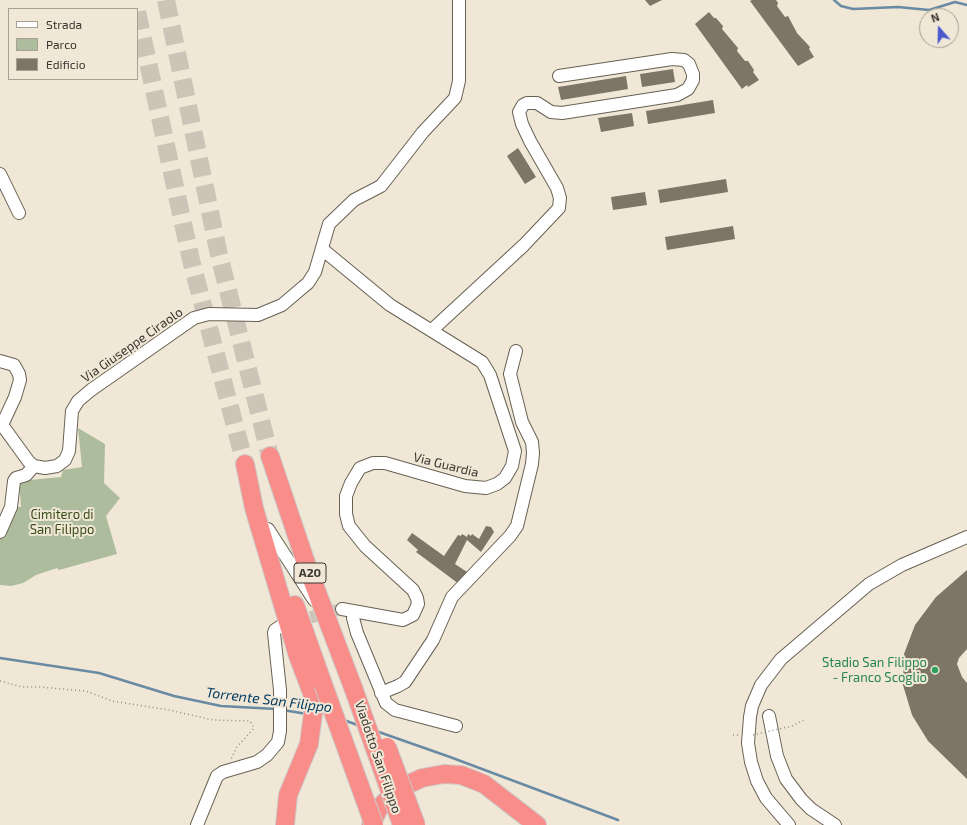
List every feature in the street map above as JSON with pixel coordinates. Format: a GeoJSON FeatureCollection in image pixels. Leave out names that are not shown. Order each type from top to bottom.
{"type":"FeatureCollection","features":[{"type":"Feature","properties":{"kind":"highway","name":"A20"},"geometry":{"type":"LineString","coordinates":[[270,456],[329,623],[367,691]]}},
{"type":"Feature","properties":{"kind":"highway","name":"A20"},"geometry":{"type":"LineString","coordinates":[[246,464],[304,630],[318,688],[298,656],[254,508],[246,464]]}},
{"type":"Feature","properties":{"kind":"highway"},"geometry":{"type":"LineString","coordinates":[[278,481],[300,523],[328,597],[349,644],[416,825]]}},
{"type":"Feature","properties":{"kind":"highway"},"geometry":{"type":"LineString","coordinates":[[286,825],[286,809],[290,788],[309,744],[318,688]]}},
{"type":"Feature","properties":{"kind":"highway","name":"Viadotto San Filippo"},"geometry":{"type":"LineString","coordinates":[[318,688],[374,825]]}},
{"type":"Feature","properties":{"kind":"highway","name":"Viadotto San Filippo"},"geometry":{"type":"LineString","coordinates":[[367,691],[402,825]]}},
{"type":"Feature","properties":{"kind":"highway"},"geometry":{"type":"LineString","coordinates":[[371,825],[379,808],[398,789],[422,778],[444,774],[461,775],[484,784],[537,825]]}},
{"type":"Feature","properties":{"kind":"street"},"geometry":{"type":"LineString","coordinates":[[322,249],[327,230],[332,221],[354,200],[381,186],[424,132],[455,98],[460,81],[459,0]]}},
{"type":"Feature","properties":{"kind":"street"},"geometry":{"type":"LineString","coordinates":[[432,330],[524,245],[559,208],[560,198],[557,188],[530,142],[522,124],[519,112],[523,105],[527,103],[537,103],[552,112],[562,113],[677,95],[688,89],[691,84],[693,74],[689,64],[684,60],[672,59],[559,76]]}},
{"type":"Feature","properties":{"kind":"street"},"geometry":{"type":"LineString","coordinates":[[0,174],[19,213]]}},
{"type":"Feature","properties":{"kind":"street","name":"Via Guardia"},"geometry":{"type":"LineString","coordinates":[[322,249],[390,305],[478,358],[488,370],[514,444],[515,456],[512,466],[505,478],[497,484],[478,488],[465,486],[385,463],[373,463],[360,468],[351,482],[346,496],[346,514],[349,526],[365,546],[413,590],[418,601],[413,615],[403,620],[342,609]]}},
{"type":"Feature","properties":{"kind":"street","name":"Via Giuseppe Ciraolo"},"geometry":{"type":"LineString","coordinates":[[34,466],[51,468],[57,466],[65,460],[68,451],[72,411],[78,401],[91,390],[194,318],[209,314],[253,316],[267,312],[282,305],[312,278],[322,249]]}},
{"type":"Feature","properties":{"kind":"street"},"geometry":{"type":"LineString","coordinates":[[367,691],[398,686],[405,682],[433,640],[452,597],[510,536],[517,526],[532,464],[533,448],[522,422],[510,374],[516,352]]}},
{"type":"Feature","properties":{"kind":"street"},"geometry":{"type":"LineString","coordinates":[[0,361],[14,365],[19,374],[20,380],[15,397],[1,424],[25,458],[34,466],[26,475],[16,478],[14,482],[11,507],[0,532]]}},
{"type":"Feature","properties":{"kind":"street"},"geometry":{"type":"LineString","coordinates":[[488,370],[510,374]]}},
{"type":"Feature","properties":{"kind":"street"},"geometry":{"type":"LineString","coordinates":[[292,521],[304,630]]}},
{"type":"Feature","properties":{"kind":"street"},"geometry":{"type":"LineString","coordinates":[[268,529],[329,623]]}},
{"type":"Feature","properties":{"kind":"street"},"geometry":{"type":"LineString","coordinates":[[789,825],[766,798],[757,781],[751,762],[748,743],[750,717],[752,706],[762,685],[782,659],[869,584],[897,567],[967,537]]}},
{"type":"Feature","properties":{"kind":"street"},"geometry":{"type":"LineString","coordinates":[[354,612],[353,618],[367,691],[395,710],[456,726]]}},
{"type":"Feature","properties":{"kind":"street"},"geometry":{"type":"LineString","coordinates":[[197,825],[215,780],[220,774],[252,764],[267,755],[278,742],[280,731],[280,690],[274,634],[275,630],[281,626]]}},
{"type":"Feature","properties":{"kind":"street"},"geometry":{"type":"LineString","coordinates":[[769,716],[775,750],[786,779],[811,809],[835,825]]}},
{"type":"Feature","properties":{"kind":"path"},"geometry":{"type":"LineString","coordinates":[[0,681],[22,687],[38,687],[86,692],[112,701],[169,710],[213,720],[250,721],[254,728],[232,755],[229,771]]}},
{"type":"Feature","properties":{"kind":"path"},"geometry":{"type":"LineString","coordinates":[[753,735],[792,726],[806,719]]}},
{"type":"Feature","properties":{"kind":"green space","name":"Cimitero di San Filippo"},"geometry":{"type":"Polygon","coordinates":[[[78,428],[105,444],[104,483],[120,498],[106,516],[117,554],[59,570],[57,568],[36,575],[23,583],[11,586],[0,585],[0,539],[1,537],[3,539],[16,507],[21,507],[19,481],[61,477],[63,470],[82,467],[78,428]]]}},
{"type":"Feature","properties":{"kind":"building"},"geometry":{"type":"Polygon","coordinates":[[[645,0],[662,0],[650,6],[645,0]]]}},
{"type":"Feature","properties":{"kind":"building"},"geometry":{"type":"Polygon","coordinates":[[[776,0],[778,3],[777,6],[785,17],[788,16],[797,33],[810,47],[809,49],[814,57],[798,66],[750,1],[776,0]]]}},
{"type":"Feature","properties":{"kind":"building"},"geometry":{"type":"Polygon","coordinates":[[[709,12],[723,26],[722,29],[738,48],[737,51],[745,61],[748,61],[754,70],[753,72],[759,80],[748,87],[747,85],[742,89],[695,24],[709,12]]]}},
{"type":"Feature","properties":{"kind":"building"},"geometry":{"type":"Polygon","coordinates":[[[673,69],[675,82],[642,87],[640,74],[673,69]]]}},
{"type":"Feature","properties":{"kind":"building"},"geometry":{"type":"Polygon","coordinates":[[[626,76],[628,89],[561,100],[558,87],[626,76]]]}},
{"type":"Feature","properties":{"kind":"building"},"geometry":{"type":"Polygon","coordinates":[[[713,100],[715,113],[648,124],[646,111],[713,100]]]}},
{"type":"Feature","properties":{"kind":"building"},"geometry":{"type":"Polygon","coordinates":[[[632,113],[634,126],[601,132],[598,118],[632,113]]]}},
{"type":"Feature","properties":{"kind":"building"},"geometry":{"type":"Polygon","coordinates":[[[518,148],[536,177],[525,184],[507,156],[518,148]]]}},
{"type":"Feature","properties":{"kind":"building"},"geometry":{"type":"Polygon","coordinates":[[[726,179],[728,192],[660,203],[658,190],[726,179]]]}},
{"type":"Feature","properties":{"kind":"building"},"geometry":{"type":"Polygon","coordinates":[[[645,192],[647,205],[613,210],[611,197],[645,192]]]}},
{"type":"Feature","properties":{"kind":"building"},"geometry":{"type":"Polygon","coordinates":[[[733,226],[735,239],[667,250],[665,237],[733,226]]]}},
{"type":"Feature","properties":{"kind":"building"},"geometry":{"type":"Polygon","coordinates":[[[486,526],[491,527],[494,532],[481,552],[467,540],[455,564],[467,572],[459,584],[416,552],[418,550],[407,540],[412,533],[444,556],[458,535],[461,536],[462,534],[467,537],[468,534],[471,536],[472,534],[479,539],[486,526]]]}},
{"type":"Feature","properties":{"kind":"building","name":"Stadio San Filippo - Franco Scoglio"},"geometry":{"type":"Polygon","coordinates":[[[967,570],[967,649],[959,658],[957,664],[962,677],[967,683],[967,779],[928,741],[912,715],[903,685],[904,654],[915,625],[936,597],[967,570]]]}},
{"type":"Feature","properties":{"kind":"waterway"},"geometry":{"type":"LineString","coordinates":[[834,0],[841,6],[853,9],[898,7],[929,10],[955,2],[967,5]]}},
{"type":"Feature","properties":{"kind":"waterway","name":"Torrente San Filippo"},"geometry":{"type":"LineString","coordinates":[[0,658],[99,673],[174,696],[221,706],[276,709]]}},
{"type":"Feature","properties":{"kind":"waterway","name":"Torrente San Filippo"},"geometry":{"type":"LineString","coordinates":[[283,710],[307,714]]}},
{"type":"Feature","properties":{"kind":"waterway","name":"Torrente San Filippo"},"geometry":{"type":"LineString","coordinates":[[344,720],[360,726]]}},
{"type":"Feature","properties":{"kind":"waterway","name":"Torrente San Filippo"},"geometry":{"type":"LineString","coordinates":[[376,731],[618,820]]}},
{"type":"Feature","properties":{"kind":"tunnel"},"geometry":{"type":"LineString","coordinates":[[166,0],[219,255],[270,456]]}},
{"type":"Feature","properties":{"kind":"tunnel"},"geometry":{"type":"LineString","coordinates":[[138,17],[191,260],[245,464]]}},
{"type":"Feature","properties":{"kind":"tunnel"},"geometry":{"type":"LineString","coordinates":[[293,622],[342,609]]}},
{"type":"Feature","properties":{"kind":"place","name":"Stadio San Filippo - Franco Scoglio"},"geometry":{"type":"Point","coordinates":[935,670]}}]}
